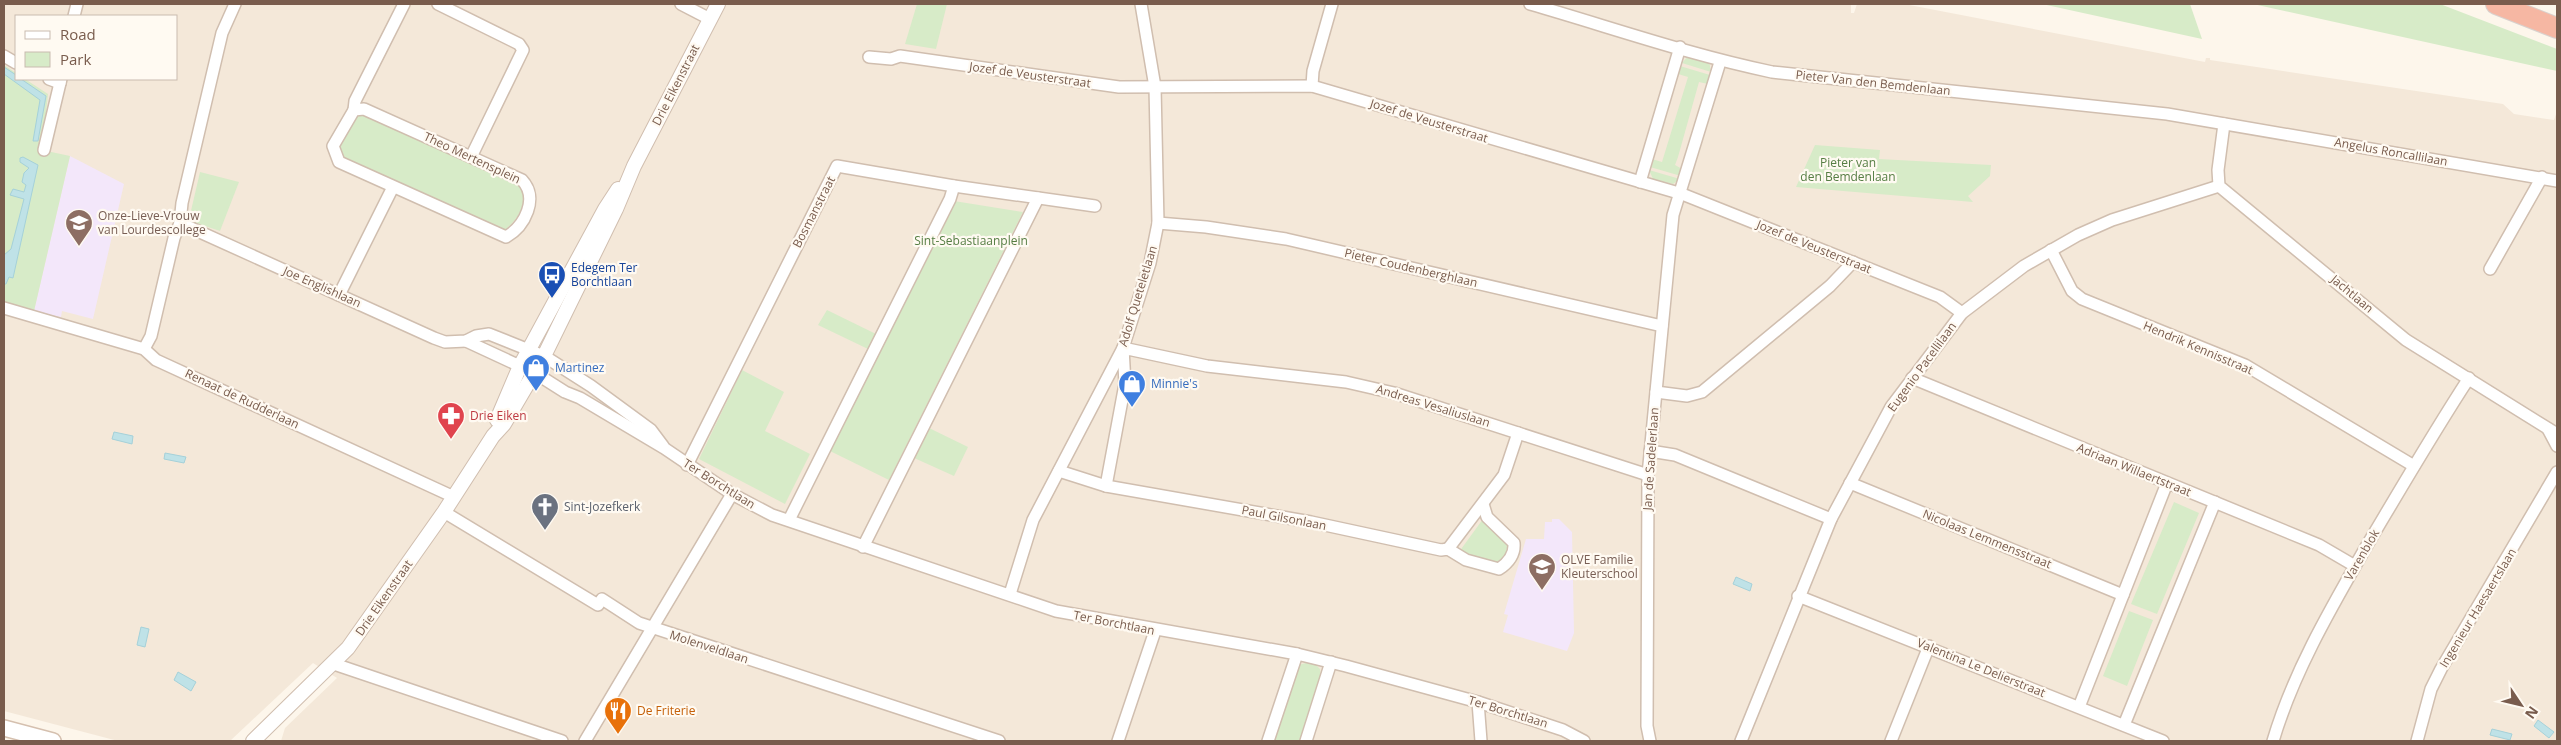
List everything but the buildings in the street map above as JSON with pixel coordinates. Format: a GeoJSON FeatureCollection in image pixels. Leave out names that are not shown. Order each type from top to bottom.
{"type":"FeatureCollection","features":[{"type":"Feature","properties":{"kind":"highway"},"geometry":{"type":"LineString","coordinates":[[2496,4],[2557,28]]}},
{"type":"Feature","properties":{"kind":"main road"},"geometry":{"type":"LineString","coordinates":[[4,728],[53,741]]}},
{"type":"Feature","properties":{"kind":"street"},"geometry":{"type":"LineString","coordinates":[[354,110],[355,101],[404,4]]}},
{"type":"Feature","properties":{"kind":"street"},"geometry":{"type":"LineString","coordinates":[[438,4],[519,44],[523,50],[471,157]]}},
{"type":"Feature","properties":{"kind":"street"},"geometry":{"type":"LineString","coordinates":[[681,4],[710,19]]}},
{"type":"Feature","properties":{"kind":"street","name":"Drie Eikenstraat"},"geometry":{"type":"LineString","coordinates":[[253,741],[334,664],[354,641],[444,512],[493,436],[504,424],[544,356],[616,209],[634,166],[718,4]]}},
{"type":"Feature","properties":{"kind":"street","name":"Adolf Queteletlaan"},"geometry":{"type":"LineString","coordinates":[[1010,594],[1033,520],[1123,348],[1150,262],[1158,223],[1155,87],[1141,4]]}},
{"type":"Feature","properties":{"kind":"street"},"geometry":{"type":"LineString","coordinates":[[1312,86],[1312,71],[1332,4]]}},
{"type":"Feature","properties":{"kind":"street","name":"Pieter Van den Bemdenlaan"},"geometry":{"type":"LineString","coordinates":[[1530,4],[1680,47],[1720,62],[1772,72],[2167,114],[2224,124]]}},
{"type":"Feature","properties":{"kind":"street"},"geometry":{"type":"LineString","coordinates":[[144,349],[151,336],[174,238],[180,224],[182,203],[220,43],[232,5]]}},
{"type":"Feature","properties":{"kind":"street"},"geometry":{"type":"LineString","coordinates":[[1640,182],[1680,47]]}},
{"type":"Feature","properties":{"kind":"street"},"geometry":{"type":"LineString","coordinates":[[4,56],[15,62]]}},
{"type":"Feature","properties":{"kind":"street","name":"Jozef de Veusterstraat"},"geometry":{"type":"LineString","coordinates":[[869,57],[891,59],[900,56],[1119,87],[1312,86],[1682,194],[1940,297],[1962,313]]}},
{"type":"Feature","properties":{"kind":"street","name":"Jan de Sadelerlaan"},"geometry":{"type":"LineString","coordinates":[[1650,741],[1647,726],[1648,475],[1673,215],[1682,194],[1720,62]]}},
{"type":"Feature","properties":{"kind":"street"},"geometry":{"type":"LineString","coordinates":[[44,150],[56,80]]}},
{"type":"Feature","properties":{"kind":"street","name":"Theo Mertensplein"},"geometry":{"type":"LineString","coordinates":[[364,109],[471,157],[522,180],[529,188],[531,201],[525,214],[515,232],[506,237],[339,162],[334,154],[333,146],[354,110],[364,109]]}},
{"type":"Feature","properties":{"kind":"street"},"geometry":{"type":"LineString","coordinates":[[2219,186],[2218,170],[2224,124]]}},
{"type":"Feature","properties":{"kind":"street","name":"Angelus Roncallilaan"},"geometry":{"type":"LineString","coordinates":[[2224,124],[2557,181]]}},
{"type":"Feature","properties":{"kind":"street","name":"Drie Eikenstraat"},"geometry":{"type":"LineString","coordinates":[[493,436],[497,421],[520,366],[605,209],[634,166]]}},
{"type":"Feature","properties":{"kind":"street","name":"Bosmanstraat"},"geometry":{"type":"LineString","coordinates":[[687,465],[837,166],[954,186],[1095,206]]}},
{"type":"Feature","properties":{"kind":"street"},"geometry":{"type":"LineString","coordinates":[[2490,269],[2542,177]]}},
{"type":"Feature","properties":{"kind":"street"},"geometry":{"type":"LineString","coordinates":[[789,520],[950,199],[954,186]]}},
{"type":"Feature","properties":{"kind":"street","name":"Eugenio Pacellilaan"},"geometry":{"type":"LineString","coordinates":[[1741,741],[1798,596],[1831,519],[1891,406],[1962,313],[2024,266],[2078,235],[2112,220],[2219,186]]}},
{"type":"Feature","properties":{"kind":"street","name":"Jachtlaan"},"geometry":{"type":"LineString","coordinates":[[2219,186],[2406,340],[2546,425],[2557,434]]}},
{"type":"Feature","properties":{"kind":"street"},"geometry":{"type":"LineString","coordinates":[[339,295],[393,187]]}},
{"type":"Feature","properties":{"kind":"street"},"geometry":{"type":"LineString","coordinates":[[863,547],[1038,198]]}},
{"type":"Feature","properties":{"kind":"street","name":"Pieter Coudenberghlaan"},"geometry":{"type":"LineString","coordinates":[[1158,223],[1206,227],[1286,239],[1662,326]]}},
{"type":"Feature","properties":{"kind":"street","name":"Joe Englishlaan"},"geometry":{"type":"LineString","coordinates":[[180,224],[445,342],[466,340],[489,334],[544,356]]}},
{"type":"Feature","properties":{"kind":"street","name":"Hendrik Kennisstraat"},"geometry":{"type":"LineString","coordinates":[[2051,250],[2072,291],[2082,299],[2245,365],[2414,466]]}},
{"type":"Feature","properties":{"kind":"street"},"geometry":{"type":"LineString","coordinates":[[1656,392],[1687,396],[1702,392],[1830,286],[1853,262]]}},
{"type":"Feature","properties":{"kind":"street","name":"Renaat de Rudderlaan"},"geometry":{"type":"LineString","coordinates":[[4,308],[144,349],[156,360],[454,497]]}},
{"type":"Feature","properties":{"kind":"street","name":"Joe Englishlaan"},"geometry":{"type":"LineString","coordinates":[[466,340],[535,373]]}},
{"type":"Feature","properties":{"kind":"street"},"geometry":{"type":"LineString","coordinates":[[1106,486],[1125,384],[1123,348]]}},
{"type":"Feature","properties":{"kind":"street","name":"Andreas Vesaliuslaan"},"geometry":{"type":"LineString","coordinates":[[1123,348],[1207,366],[1292,375],[1366,386],[1518,432],[1648,475]]}},
{"type":"Feature","properties":{"kind":"street","name":"Ter Borchtlaan"},"geometry":{"type":"LineString","coordinates":[[544,356],[591,386],[651,430],[664,448]]}},
{"type":"Feature","properties":{"kind":"street","name":"Ter Borchtlaan"},"geometry":{"type":"LineString","coordinates":[[535,373],[664,448],[732,494],[772,515],[863,547],[1010,594],[1056,612],[1155,631],[1297,654],[1331,662],[1478,702],[1563,730],[1584,741]]}},
{"type":"Feature","properties":{"kind":"street","name":"Adriaan Willaertstraat"},"geometry":{"type":"LineString","coordinates":[[1912,378],[2319,545],[2355,566]]}},
{"type":"Feature","properties":{"kind":"street","name":"Varenblok"},"geometry":{"type":"LineString","coordinates":[[2273,741],[2299,674],[2355,566],[2468,378]]}},
{"type":"Feature","properties":{"kind":"street"},"geometry":{"type":"LineString","coordinates":[[2546,425],[2557,446]]}},
{"type":"Feature","properties":{"kind":"street"},"geometry":{"type":"LineString","coordinates":[[1448,549],[1504,475],[1518,432]]}},
{"type":"Feature","properties":{"kind":"street"},"geometry":{"type":"LineString","coordinates":[[1650,451],[1676,455],[1831,519]]}},
{"type":"Feature","properties":{"kind":"street","name":"Paul Gilsonlaan"},"geometry":{"type":"LineString","coordinates":[[1059,471],[1106,486],[1311,522],[1441,550],[1448,549],[1466,560],[1500,569],[1506,565],[1514,548],[1514,543],[1487,517],[1483,504]]}},
{"type":"Feature","properties":{"kind":"street","name":"Ingenieur Haesaertslaan"},"geometry":{"type":"LineString","coordinates":[[2417,741],[2431,689],[2441,669],[2556,477]]}},
{"type":"Feature","properties":{"kind":"street","name":"Nicolaas Lemmensstraat"},"geometry":{"type":"LineString","coordinates":[[1850,483],[2123,595]]}},
{"type":"Feature","properties":{"kind":"street"},"geometry":{"type":"LineString","coordinates":[[2079,708],[2167,483]]}},
{"type":"Feature","properties":{"kind":"street"},"geometry":{"type":"LineString","coordinates":[[585,741],[732,494]]}},
{"type":"Feature","properties":{"kind":"street"},"geometry":{"type":"LineString","coordinates":[[2124,725],[2215,502]]}},
{"type":"Feature","properties":{"kind":"street","name":"Molenveldlaan"},"geometry":{"type":"LineString","coordinates":[[444,512],[598,605],[602,599],[639,623],[999,741]]}},
{"type":"Feature","properties":{"kind":"street","name":"Valentina Le Delierstraat"},"geometry":{"type":"LineString","coordinates":[[1798,596],[1930,646],[2163,741]]}},
{"type":"Feature","properties":{"kind":"street"},"geometry":{"type":"LineString","coordinates":[[1118,741],[1155,631]]}},
{"type":"Feature","properties":{"kind":"street"},"geometry":{"type":"LineString","coordinates":[[1892,741],[1930,646]]}},
{"type":"Feature","properties":{"kind":"street"},"geometry":{"type":"LineString","coordinates":[[1268,741],[1297,654]]}},
{"type":"Feature","properties":{"kind":"street"},"geometry":{"type":"LineString","coordinates":[[1306,741],[1331,662]]}},
{"type":"Feature","properties":{"kind":"street"},"geometry":{"type":"LineString","coordinates":[[334,664],[562,741]]}},
{"type":"Feature","properties":{"kind":"street"},"geometry":{"type":"LineString","coordinates":[[1478,702],[1481,741]]}},
{"type":"Feature","properties":{"kind":"street","name":"Jan de Sadelerlaan"},"geometry":{"type":"LineString","coordinates":[[1640,741],[1647,726]]}},
{"type":"Feature","properties":{"kind":"shaded area"},"geometry":{"type":"Polygon","coordinates":[[[4,4],[1851,4],[1851,13],[1854,13],[1857,4],[1904,4],[2205,62],[2206,58],[2210,58],[2210,60],[2503,104],[2514,114],[2554,120],[2557,111],[2557,741],[281,741],[285,728],[337,678],[313,663],[230,741],[118,741],[4,711],[4,4]]]}},
{"type":"Feature","properties":{"kind":"shaded area","name":"Onze-Lieve-Vrouw van Lourdescollege"},"geometry":{"type":"Polygon","coordinates":[[[70,156],[124,184],[93,319],[62,311],[61,317],[34,311],[70,156]]]}},
{"type":"Feature","properties":{"kind":"shaded area","name":"OLVE Familie Kleuterschool"},"geometry":{"type":"Polygon","coordinates":[[[1552,519],[1559,519],[1572,532],[1574,633],[1567,651],[1503,632],[1508,615],[1504,614],[1526,539],[1544,539],[1545,522],[1552,522],[1552,519]]]}},
{"type":"Feature","properties":{"kind":"green space"},"geometry":{"type":"Polygon","coordinates":[[[917,4],[947,4],[936,49],[905,44],[917,4]]]}},
{"type":"Feature","properties":{"kind":"green space"},"geometry":{"type":"Polygon","coordinates":[[[2042,4],[2190,4],[2202,39],[2042,4]]]}},
{"type":"Feature","properties":{"kind":"green space"},"geometry":{"type":"Polygon","coordinates":[[[2253,4],[2440,4],[2557,49],[2557,71],[2253,4]]]}},
{"type":"Feature","properties":{"kind":"green space"},"geometry":{"type":"Polygon","coordinates":[[[1688,56],[1709,61],[1711,72],[1682,63],[1688,56]]]}},
{"type":"Feature","properties":{"kind":"green space"},"geometry":{"type":"Polygon","coordinates":[[[4,65],[15,72],[15,80],[27,80],[48,94],[42,150],[70,156],[34,311],[4,302],[4,65]]]}},
{"type":"Feature","properties":{"kind":"green space"},"geometry":{"type":"Polygon","coordinates":[[[1680,66],[1710,75],[1708,84],[1699,82],[1675,165],[1684,170],[1681,176],[1650,167],[1652,159],[1662,162],[1688,77],[1678,74],[1680,66]]]}},
{"type":"Feature","properties":{"kind":"green space"},"geometry":{"type":"Polygon","coordinates":[[[361,113],[517,182],[524,188],[522,206],[518,216],[506,229],[495,229],[350,163],[342,155],[338,146],[350,121],[361,113]]]}},
{"type":"Feature","properties":{"kind":"green space","name":"Pieter van den Bemdenlaan"},"geometry":{"type":"Polygon","coordinates":[[[1815,145],[1880,150],[1879,159],[1991,165],[1990,176],[1968,196],[1973,202],[1796,187],[1815,145]]]}},
{"type":"Feature","properties":{"kind":"green space"},"geometry":{"type":"Polygon","coordinates":[[[1649,170],[1680,179],[1673,184],[1653,179],[1649,170]]]}},
{"type":"Feature","properties":{"kind":"green space"},"geometry":{"type":"Polygon","coordinates":[[[200,172],[239,182],[220,231],[193,222],[190,215],[200,172]]]}},
{"type":"Feature","properties":{"kind":"green space","name":"Sint-Sebastiaanplein"},"geometry":{"type":"Polygon","coordinates":[[[954,201],[1023,212],[889,480],[830,451],[954,201]]]}},
{"type":"Feature","properties":{"kind":"green space"},"geometry":{"type":"Polygon","coordinates":[[[827,310],[876,334],[868,349],[818,325],[827,310]]]}},
{"type":"Feature","properties":{"kind":"green space"},"geometry":{"type":"Polygon","coordinates":[[[742,370],[784,392],[765,431],[810,454],[785,504],[699,459],[742,370]]]}},
{"type":"Feature","properties":{"kind":"green space"},"geometry":{"type":"Polygon","coordinates":[[[927,427],[968,447],[954,476],[912,457],[927,427]]]}},
{"type":"Feature","properties":{"kind":"green space"},"geometry":{"type":"Polygon","coordinates":[[[2174,502],[2199,513],[2157,614],[2131,604],[2174,502]]]}},
{"type":"Feature","properties":{"kind":"green space"},"geometry":{"type":"Polygon","coordinates":[[[1483,519],[1508,543],[1505,557],[1493,564],[1459,552],[1483,519]]]}},
{"type":"Feature","properties":{"kind":"green space"},"geometry":{"type":"Polygon","coordinates":[[[2129,611],[2153,620],[2127,686],[2103,676],[2129,611]]]}},
{"type":"Feature","properties":{"kind":"green space"},"geometry":{"type":"Polygon","coordinates":[[[1306,663],[1315,664],[1320,669],[1321,679],[1301,741],[1272,741],[1298,665],[1306,663]]]}},
{"type":"Feature","properties":{"kind":"water"},"geometry":{"type":"Polygon","coordinates":[[[4,67],[15,74],[15,80],[22,80],[46,96],[38,141],[33,141],[40,100],[4,74],[4,67]]]}},
{"type":"Feature","properties":{"kind":"water"},"geometry":{"type":"Polygon","coordinates":[[[23,157],[38,165],[13,278],[9,277],[6,284],[4,284],[4,255],[11,249],[24,199],[10,195],[13,189],[24,192],[26,185],[22,182],[24,173],[29,168],[20,162],[20,158],[23,157]]]}},
{"type":"Feature","properties":{"kind":"water"},"geometry":{"type":"Polygon","coordinates":[[[114,432],[133,436],[132,444],[112,439],[114,432]]]}},
{"type":"Feature","properties":{"kind":"water"},"geometry":{"type":"Polygon","coordinates":[[[165,453],[186,457],[184,463],[164,459],[165,453]]]}},
{"type":"Feature","properties":{"kind":"water"},"geometry":{"type":"Polygon","coordinates":[[[1736,577],[1752,584],[1750,591],[1733,584],[1736,577]]]}},
{"type":"Feature","properties":{"kind":"water"},"geometry":{"type":"Polygon","coordinates":[[[141,627],[149,629],[145,647],[137,645],[141,627]]]}},
{"type":"Feature","properties":{"kind":"water"},"geometry":{"type":"Polygon","coordinates":[[[178,672],[196,682],[191,691],[174,680],[178,672]]]}},
{"type":"Feature","properties":{"kind":"water"},"geometry":{"type":"Polygon","coordinates":[[[2538,720],[2554,732],[2549,738],[2534,726],[2538,720]]]}},
{"type":"Feature","properties":{"kind":"water"},"geometry":{"type":"Polygon","coordinates":[[[2492,729],[2512,734],[2510,740],[2490,735],[2492,729]]]}},
{"type":"Feature","properties":{"kind":"place","name":"Onze-Lieve-Vrouw van Lourdescollege"},"geometry":{"type":"Point","coordinates":[79,247]}},
{"type":"Feature","properties":{"kind":"place","name":"Edegem Ter Borchtlaan"},"geometry":{"type":"Point","coordinates":[552,299]}},
{"type":"Feature","properties":{"kind":"place","name":"Martinez"},"geometry":{"type":"Point","coordinates":[536,392]}},
{"type":"Feature","properties":{"kind":"place","name":"Minnie's"},"geometry":{"type":"Point","coordinates":[1132,408]}},
{"type":"Feature","properties":{"kind":"place","name":"Drie Eiken"},"geometry":{"type":"Point","coordinates":[451,440]}},
{"type":"Feature","properties":{"kind":"place","name":"Sint-Jozefkerk"},"geometry":{"type":"Point","coordinates":[545,531]}},
{"type":"Feature","properties":{"kind":"place","name":"OLVE Familie Kleuterschool"},"geometry":{"type":"Point","coordinates":[1542,591]}},
{"type":"Feature","properties":{"kind":"place","name":"De Friterie"},"geometry":{"type":"Point","coordinates":[618,735]}}]}
